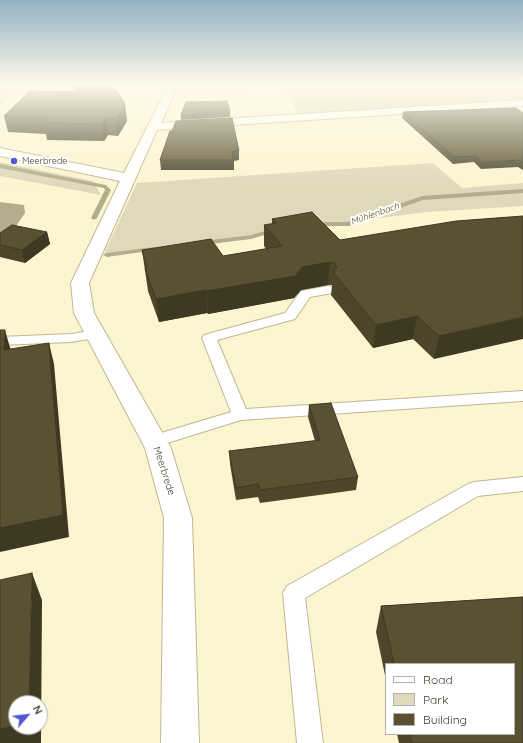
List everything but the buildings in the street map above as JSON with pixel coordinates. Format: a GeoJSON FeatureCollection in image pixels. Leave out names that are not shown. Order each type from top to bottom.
{"type":"FeatureCollection","features":[{"type":"Feature","properties":{"kind":"street","name":"Meerbrede"},"geometry":{"type":"LineString","coordinates":[[158,119],[128,178],[80,283],[84,313],[158,448],[178,518],[180,743]]}},
{"type":"Feature","properties":{"kind":"street"},"geometry":{"type":"LineString","coordinates":[[154,127],[282,119]]}},
{"type":"Feature","properties":{"kind":"street"},"geometry":{"type":"LineString","coordinates":[[0,152],[128,178]]}},
{"type":"Feature","properties":{"kind":"lane"},"geometry":{"type":"LineString","coordinates":[[240,415],[209,338],[290,316],[306,294],[328,290]]}},
{"type":"Feature","properties":{"kind":"lane"},"geometry":{"type":"LineString","coordinates":[[0,341],[71,338],[96,334]]}},
{"type":"Feature","properties":{"kind":"lane"},"geometry":{"type":"LineString","coordinates":[[154,441],[240,415],[523,396]]}},
{"type":"Feature","properties":{"kind":"lane"},"geometry":{"type":"LineString","coordinates":[[310,743],[294,593],[474,489],[523,484]]}},
{"type":"Feature","properties":{"kind":"green space"},"geometry":{"type":"Polygon","coordinates":[[[0,162],[93,181],[101,195],[0,176],[0,162]]]}},
{"type":"Feature","properties":{"kind":"green space"},"geometry":{"type":"Polygon","coordinates":[[[433,163],[462,188],[523,183],[523,206],[426,212],[104,254],[137,183],[433,163]]]}},
{"type":"Feature","properties":{"kind":"shaded area"},"geometry":{"type":"Polygon","coordinates":[[[0,202],[24,205],[25,213],[14,229],[0,235],[0,202]]]}},
{"type":"Feature","properties":{"kind":"waterway","name":"Mühlenbach"},"geometry":{"type":"LineString","coordinates":[[0,166],[106,187],[108,190],[94,218]]}},
{"type":"Feature","properties":{"kind":"waterway","name":"Mühlenbach"},"geometry":{"type":"LineString","coordinates":[[312,224],[349,224],[422,198],[523,191]]}},
{"type":"Feature","properties":{"kind":"waterway","name":"Mühlenbach"},"geometry":{"type":"LineString","coordinates":[[202,243],[251,237],[276,230]]}},
{"type":"Feature","properties":{"kind":"waterway","name":"Mühlenbach"},"geometry":{"type":"LineString","coordinates":[[107,255],[154,249]]}},
{"type":"Feature","properties":{"kind":"place","name":"Meerbrede"},"geometry":{"type":"Point","coordinates":[14,161]}}]}
